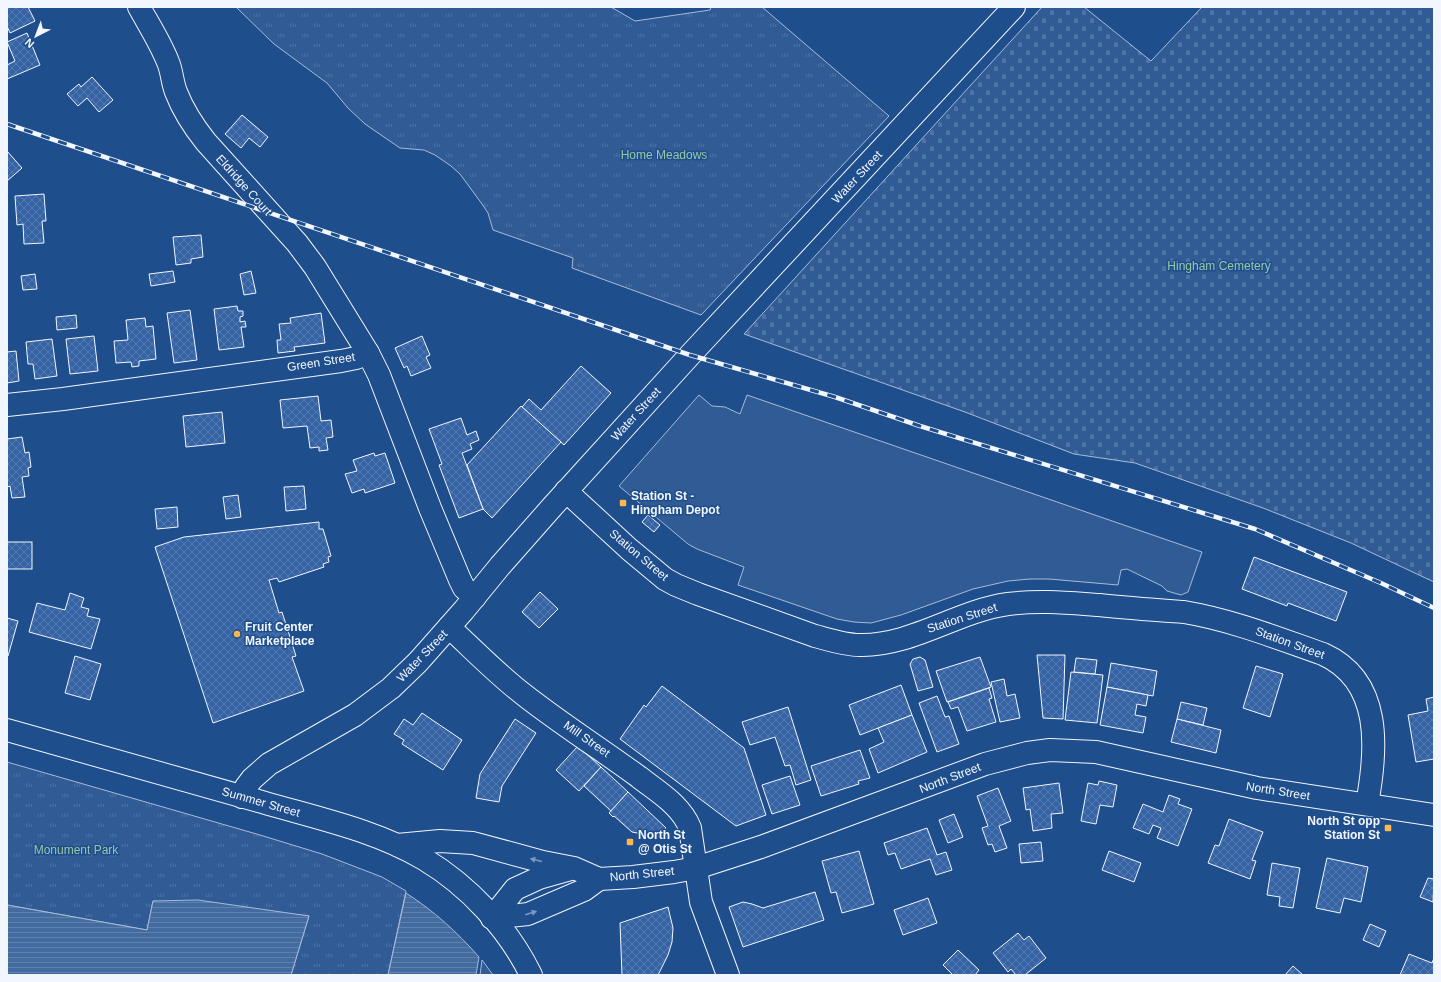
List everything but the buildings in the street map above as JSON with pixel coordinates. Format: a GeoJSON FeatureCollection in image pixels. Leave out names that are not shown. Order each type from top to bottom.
{"type":"FeatureCollection","features":[{"type":"Feature","properties":{"kind":"main road","name":"Eldridge Court"},"geometry":{"type":"LineString","coordinates":[[139,7],[168,60],[175,90],[195,128],[296,243],[315,267],[368,353]]}},
{"type":"Feature","properties":{"kind":"main road","name":"Water Street"},"geometry":{"type":"LineString","coordinates":[[242,797],[246,787],[252,779],[269,764],[339,726],[381,696],[418,662],[500,566],[690,355],[1014,7]]}},
{"type":"Feature","properties":{"kind":"main road","name":"Green Street"},"geometry":{"type":"LineString","coordinates":[[7,405],[63,399],[341,361],[356,358],[368,353],[379,375],[430,508],[460,580],[464,588],[474,598]]}},
{"type":"Feature","properties":{"kind":"main road","name":"Station Street"},"geometry":{"type":"LineString","coordinates":[[566,492],[656,572],[676,585],[795,629],[834,641],[858,645],[881,644],[909,636],[995,606],[1019,603],[1054,602],[1184,612],[1247,628],[1323,654],[1333,659],[1351,674],[1360,686],[1368,703],[1374,741],[1372,779],[1367,804]]}},
{"type":"Feature","properties":{"kind":"main road","name":"Mill Street"},"geometry":{"type":"LineString","coordinates":[[449,627],[522,694],[624,766],[677,807],[687,820],[690,828],[701,902],[728,975]]}},
{"type":"Feature","properties":{"kind":"main road","name":"Summer Street"},"geometry":{"type":"LineString","coordinates":[[7,730],[340,825],[397,845],[441,870],[464,888],[492,918],[517,950],[531,975]]}},
{"type":"Feature","properties":{"kind":"main road","name":"North Street"},"geometry":{"type":"LineString","coordinates":[[397,845],[440,841],[473,843],[536,860],[574,868],[599,878],[633,877],[696,868],[761,847],[985,764],[1027,753],[1050,750],[1096,752],[1232,783],[1434,815]]}},
{"type":"Feature","properties":{"kind":"main road"},"geometry":{"type":"LineString","coordinates":[[492,918],[515,889],[539,878],[574,868]]}},
{"type":"Feature","properties":{"kind":"main road"},"geometry":{"type":"LineString","coordinates":[[492,918],[528,914],[584,890],[599,878]]}},
{"type":"Feature","properties":{"kind":"green space","name":"Home Meadows"},"geometry":{"type":"Polygon","coordinates":[[[236,7],[611,7],[635,21],[710,10],[711,7],[762,7],[889,116],[701,315],[572,268],[573,258],[493,230],[488,213],[460,174],[451,166],[435,155],[424,150],[400,148],[365,124],[348,108],[327,83],[274,44],[236,7]]]}},
{"type":"Feature","properties":{"kind":"green space","name":"Hingham Cemetery"},"geometry":{"type":"Polygon","coordinates":[[[1042,7],[1084,7],[1151,61],[1202,7],[1434,7],[1434,582],[1351,543],[1263,508],[1135,463],[1074,454],[965,412],[744,334],[1042,7]]]}},
{"type":"Feature","properties":{"kind":"green space","name":"Monument Park"},"geometry":{"type":"Polygon","coordinates":[[[7,762],[322,854],[382,877],[406,891],[388,975],[291,975],[309,916],[153,901],[147,930],[7,905],[7,762]]]}},
{"type":"Feature","properties":{"kind":"shaded area"},"geometry":{"type":"Polygon","coordinates":[[[699,395],[712,406],[725,407],[740,414],[747,395],[1202,552],[1188,592],[1181,595],[1167,591],[1162,586],[1127,569],[1121,570],[1118,585],[1049,579],[1008,581],[973,589],[901,615],[871,623],[837,619],[738,585],[744,567],[697,549],[688,544],[619,486],[699,395]]]}},
{"type":"Feature","properties":{"kind":"shaded area"},"geometry":{"type":"Polygon","coordinates":[[[406,893],[445,922],[479,957],[476,975],[388,975],[406,893]]]}},
{"type":"Feature","properties":{"kind":"shaded area"},"geometry":{"type":"Polygon","coordinates":[[[198,900],[309,916],[291,975],[7,975],[7,905],[147,930],[153,901],[198,900]]]}},
{"type":"Feature","properties":{"kind":"shaded area"},"geometry":{"type":"Polygon","coordinates":[[[482,960],[493,975],[480,975],[482,960]]]}},
{"type":"Feature","properties":{"kind":"railway"},"geometry":{"type":"LineString","coordinates":[[7,124],[690,355],[835,397],[920,426],[1255,529],[1381,583],[1434,608]]}},
{"type":"Feature","properties":{"kind":"place","name":"Station St - Hingham Depot"},"geometry":{"type":"Point","coordinates":[623,503]}},
{"type":"Feature","properties":{"kind":"place","name":"Fruit Center Marketplace"},"geometry":{"type":"Point","coordinates":[237,634]}},
{"type":"Feature","properties":{"kind":"place","name":"North St opp Station St"},"geometry":{"type":"Point","coordinates":[1388,828]}},
{"type":"Feature","properties":{"kind":"place","name":"North St @ Otis St"},"geometry":{"type":"Point","coordinates":[630,842]}}]}
